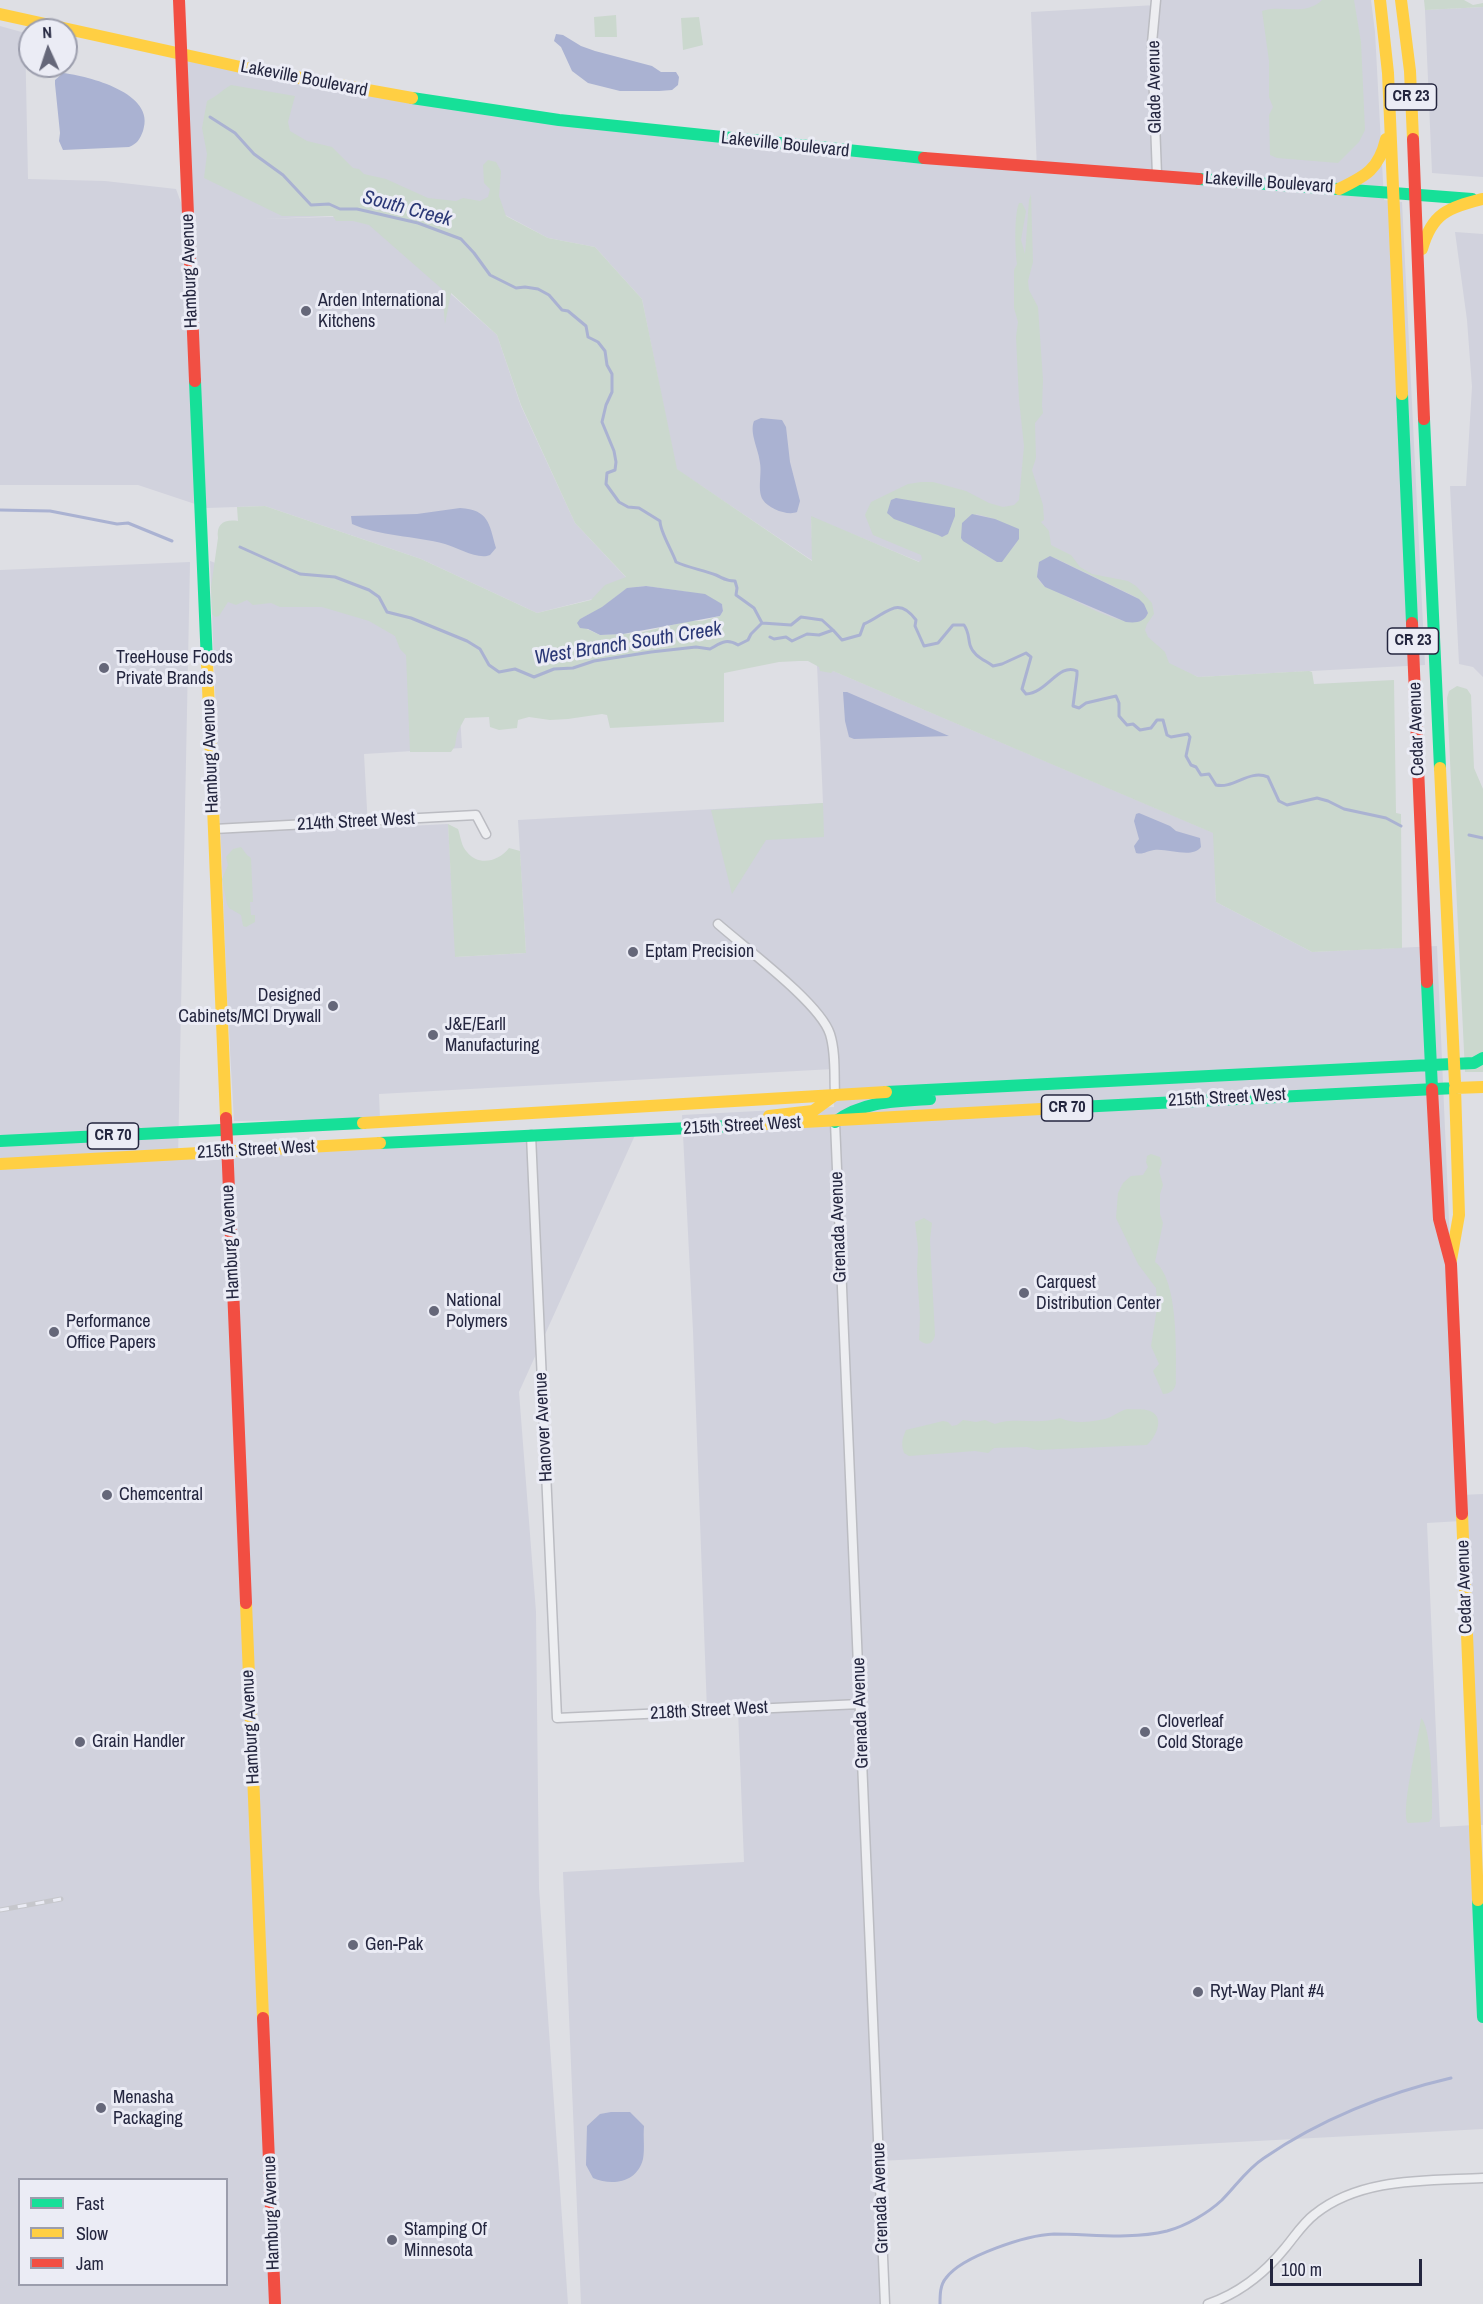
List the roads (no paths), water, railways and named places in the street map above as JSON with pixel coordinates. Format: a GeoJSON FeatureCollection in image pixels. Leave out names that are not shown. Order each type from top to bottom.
{"type":"FeatureCollection","features":[{"type":"Feature","properties":{"kind":"main road","name":"Hamburg Avenue"},"geometry":{"type":"LineString","coordinates":[[179,0],[275,2304]]}},
{"type":"Feature","properties":{"kind":"main road","name":"CR 23"},"geometry":{"type":"LineString","coordinates":[[1380,0],[1387,54],[1393,193]]}},
{"type":"Feature","properties":{"kind":"main road","name":"CR 23"},"geometry":{"type":"LineString","coordinates":[[1401,0],[1410,71],[1415,194]]}},
{"type":"Feature","properties":{"kind":"main road","name":"Lakeville Boulevard"},"geometry":{"type":"LineString","coordinates":[[0,14],[182,56],[380,93],[536,117],[819,149],[1483,199]]}},
{"type":"Feature","properties":{"kind":"main road"},"geometry":{"type":"LineString","coordinates":[[1339,189],[1373,170],[1383,154],[1390,119]]}},
{"type":"Feature","properties":{"kind":"main road","name":"Cedar Avenue"},"geometry":{"type":"LineString","coordinates":[[1393,193],[1432,1089],[1439,1219],[1450,1264],[1483,2017]]}},
{"type":"Feature","properties":{"kind":"main road","name":"Cedar Avenue"},"geometry":{"type":"LineString","coordinates":[[1415,194],[1455,1088],[1459,1215],[1450,1264]]}},
{"type":"Feature","properties":{"kind":"main road"},"geometry":{"type":"LineString","coordinates":[[1418,265],[1425,236],[1437,217],[1446,210],[1483,199]]}},
{"type":"Feature","properties":{"kind":"main road","name":"215th Street West"},"geometry":{"type":"LineString","coordinates":[[0,1141],[226,1131],[980,1087],[1453,1065],[1474,1063],[1483,1058]]}},
{"type":"Feature","properties":{"kind":"main road","name":"215th Street West"},"geometry":{"type":"LineString","coordinates":[[0,1164],[531,1135],[835,1122],[1166,1101],[1483,1086]]}},
{"type":"Feature","properties":{"kind":"main road"},"geometry":{"type":"LineString","coordinates":[[835,1122],[843,1114],[861,1107],[900,1101],[956,1097],[980,1087]]}},
{"type":"Feature","properties":{"kind":"main road"},"geometry":{"type":"LineString","coordinates":[[669,1129],[733,1118],[813,1111],[835,1095]]}},
{"type":"Feature","properties":{"kind":"street","name":"Glade Avenue"},"geometry":{"type":"LineString","coordinates":[[1156,0],[1152,43],[1157,175]]}},
{"type":"Feature","properties":{"kind":"street","name":"214th Street West"},"geometry":{"type":"LineString","coordinates":[[214,829],[476,815],[486,834]]}},
{"type":"Feature","properties":{"kind":"street"},"geometry":{"type":"LineString","coordinates":[[718,924],[791,988],[822,1019],[830,1035],[833,1048],[835,1095]]}},
{"type":"Feature","properties":{"kind":"street","name":"Grenada Avenue"},"geometry":{"type":"LineString","coordinates":[[835,1122],[885,2304]]}},
{"type":"Feature","properties":{"kind":"street","name":"Hanover Avenue"},"geometry":{"type":"LineString","coordinates":[[531,1135],[557,1718]]}},
{"type":"Feature","properties":{"kind":"street","name":"218th Street West"},"geometry":{"type":"LineString","coordinates":[[557,1718],[860,1704]]}},
{"type":"Feature","properties":{"kind":"street"},"geometry":{"type":"LineString","coordinates":[[1208,2304],[1229,2297],[1255,2279],[1316,2213],[1342,2198],[1374,2187],[1400,2183],[1483,2178]]}},
{"type":"Feature","properties":{"kind":"water"},"geometry":{"type":"Polygon","coordinates":[[[556,34],[563,35],[581,46],[652,66],[661,72],[676,72],[679,77],[678,85],[672,90],[620,91],[588,83],[572,71],[561,47],[554,41],[556,34]]]}},
{"type":"Feature","properties":{"kind":"water"},"geometry":{"type":"Polygon","coordinates":[[[78,76],[88,78],[118,89],[130,97],[140,106],[145,118],[139,139],[129,147],[63,150],[59,141],[55,80],[78,78],[78,76]]]}},
{"type":"Feature","properties":{"kind":"water"},"geometry":{"type":"Polygon","coordinates":[[[761,418],[782,420],[786,427],[790,462],[800,501],[797,512],[789,513],[774,509],[761,496],[760,463],[753,436],[753,426],[754,421],[761,418]]]}},
{"type":"Feature","properties":{"kind":"water"},"geometry":{"type":"Polygon","coordinates":[[[896,498],[955,508],[955,516],[948,534],[942,537],[894,519],[887,513],[891,500],[896,498]]]}},
{"type":"Feature","properties":{"kind":"water"},"geometry":{"type":"Polygon","coordinates":[[[460,508],[470,509],[486,519],[496,548],[490,555],[474,555],[445,544],[362,528],[352,524],[351,516],[417,514],[460,508]]]}},
{"type":"Feature","properties":{"kind":"water"},"geometry":{"type":"Polygon","coordinates":[[[972,514],[995,519],[1019,529],[1019,539],[1002,562],[997,562],[961,538],[962,523],[972,514]]]}},
{"type":"Feature","properties":{"kind":"water"},"geometry":{"type":"Polygon","coordinates":[[[1050,556],[1139,599],[1148,613],[1139,622],[1126,622],[1045,587],[1037,577],[1039,562],[1050,556]]]}},
{"type":"Feature","properties":{"kind":"water"},"geometry":{"type":"Polygon","coordinates":[[[646,586],[705,594],[722,604],[723,611],[720,616],[623,634],[600,635],[580,628],[577,623],[627,588],[646,586]]]}},
{"type":"Feature","properties":{"kind":"water"},"geometry":{"type":"Polygon","coordinates":[[[843,692],[949,736],[854,739],[849,737],[845,721],[843,692]]]}},
{"type":"Feature","properties":{"kind":"water"},"geometry":{"type":"Polygon","coordinates":[[[1139,813],[1170,826],[1176,831],[1200,838],[1201,847],[1192,852],[1151,850],[1141,854],[1136,853],[1134,846],[1139,839],[1134,821],[1136,814],[1139,813]]]}},
{"type":"Feature","properties":{"kind":"water"},"geometry":{"type":"Polygon","coordinates":[[[630,2112],[644,2126],[644,2155],[640,2167],[630,2178],[616,2182],[593,2178],[586,2165],[587,2126],[600,2114],[630,2112]]]}},
{"type":"Feature","properties":{"kind":"waterway","name":"South Creek"},"geometry":{"type":"LineString","coordinates":[[210,117],[235,133],[254,154],[283,175],[311,205],[329,204],[340,209],[357,209],[418,223],[461,239],[490,275],[516,288],[538,289],[549,295],[562,310],[568,311],[586,326],[588,337],[598,342],[605,351],[607,365],[612,374],[612,392],[602,422],[616,462],[615,470],[607,473],[606,484],[619,502],[628,507],[639,508],[660,521],[676,562],[726,580],[735,581],[736,595],[754,608],[762,623]]}},
{"type":"Feature","properties":{"kind":"waterway","name":"West Branch South Creek"},"geometry":{"type":"LineString","coordinates":[[0,510],[50,511],[117,524],[128,523],[172,541]]}},
{"type":"Feature","properties":{"kind":"waterway","name":"West Branch South Creek"},"geometry":{"type":"LineString","coordinates":[[240,547],[300,574],[335,577],[369,590],[379,597],[387,612],[411,618],[467,641],[480,649],[489,665],[499,672],[515,669],[534,677],[554,669],[573,668],[594,661],[651,652],[696,647],[710,649],[727,642],[738,645],[748,640],[762,623]]}},
{"type":"Feature","properties":{"kind":"waterway","name":"South Creek"},"geometry":{"type":"LineString","coordinates":[[770,637],[774,639],[786,637],[792,641],[807,634],[819,635],[833,630],[842,640],[860,635],[864,624],[897,607],[909,612],[916,620],[915,626],[924,646],[938,643],[953,625],[964,625],[974,652],[993,666],[1026,653],[1031,657],[1022,689],[1026,694],[1040,689],[1058,674],[1071,669],[1077,671],[1073,706],[1079,708],[1086,703],[1116,696],[1119,703],[1119,716],[1127,725],[1133,724],[1140,730],[1151,728],[1157,720],[1163,720],[1167,735],[1171,737],[1188,734],[1190,737],[1186,756],[1201,775],[1209,774],[1216,785],[1229,784],[1254,775],[1261,775],[1268,777],[1279,801],[1287,805],[1317,798],[1344,809],[1386,818],[1401,826]]}},
{"type":"Feature","properties":{"kind":"waterway","name":"South Creek"},"geometry":{"type":"LineString","coordinates":[[762,623],[791,625],[801,617],[822,620],[833,630]]}},
{"type":"Feature","properties":{"kind":"waterway","name":"South Creek"},"geometry":{"type":"LineString","coordinates":[[1469,835],[1483,838]]}},
{"type":"Feature","properties":{"kind":"waterway"},"geometry":{"type":"LineString","coordinates":[[940,2304],[941,2287],[946,2278],[954,2270],[980,2255],[1042,2235],[1139,2235],[1174,2229],[1210,2210],[1258,2162],[1307,2132],[1354,2109],[1402,2091],[1451,2078]]}},
{"type":"Feature","properties":{"kind":"railway"},"geometry":{"type":"LineString","coordinates":[[0,1910],[61,1899]]}},
{"type":"Feature","properties":{"kind":"place","name":"Arden International Kitchens"},"geometry":{"type":"Point","coordinates":[306,311]}},
{"type":"Feature","properties":{"kind":"place","name":"TreeHouse Foods Private Brands"},"geometry":{"type":"Point","coordinates":[104,668]}},
{"type":"Feature","properties":{"kind":"place","name":"Eptam Precision"},"geometry":{"type":"Point","coordinates":[633,952]}},
{"type":"Feature","properties":{"kind":"place","name":"Designed Cabinets/MCI Drywall"},"geometry":{"type":"Point","coordinates":[333,1006]}},
{"type":"Feature","properties":{"kind":"place","name":"J&E/Earll Manufacturing"},"geometry":{"type":"Point","coordinates":[433,1035]}},
{"type":"Feature","properties":{"kind":"place","name":"Carquest Distribution Center"},"geometry":{"type":"Point","coordinates":[1024,1293]}},
{"type":"Feature","properties":{"kind":"place","name":"National Polymers"},"geometry":{"type":"Point","coordinates":[434,1311]}},
{"type":"Feature","properties":{"kind":"place","name":"Performance Office Papers"},"geometry":{"type":"Point","coordinates":[54,1332]}},
{"type":"Feature","properties":{"kind":"place","name":"Chemcentral"},"geometry":{"type":"Point","coordinates":[107,1495]}},
{"type":"Feature","properties":{"kind":"place","name":"Cloverleaf Cold Storage"},"geometry":{"type":"Point","coordinates":[1145,1732]}},
{"type":"Feature","properties":{"kind":"place","name":"Grain Handler"},"geometry":{"type":"Point","coordinates":[80,1742]}},
{"type":"Feature","properties":{"kind":"place","name":"Gen-Pak"},"geometry":{"type":"Point","coordinates":[353,1945]}},
{"type":"Feature","properties":{"kind":"place","name":"Ryt-Way Plant #4"},"geometry":{"type":"Point","coordinates":[1198,1992]}},
{"type":"Feature","properties":{"kind":"place","name":"Menasha Packaging"},"geometry":{"type":"Point","coordinates":[101,2108]}},
{"type":"Feature","properties":{"kind":"place","name":"Stamping Of Minnesota"},"geometry":{"type":"Point","coordinates":[392,2240]}}]}
